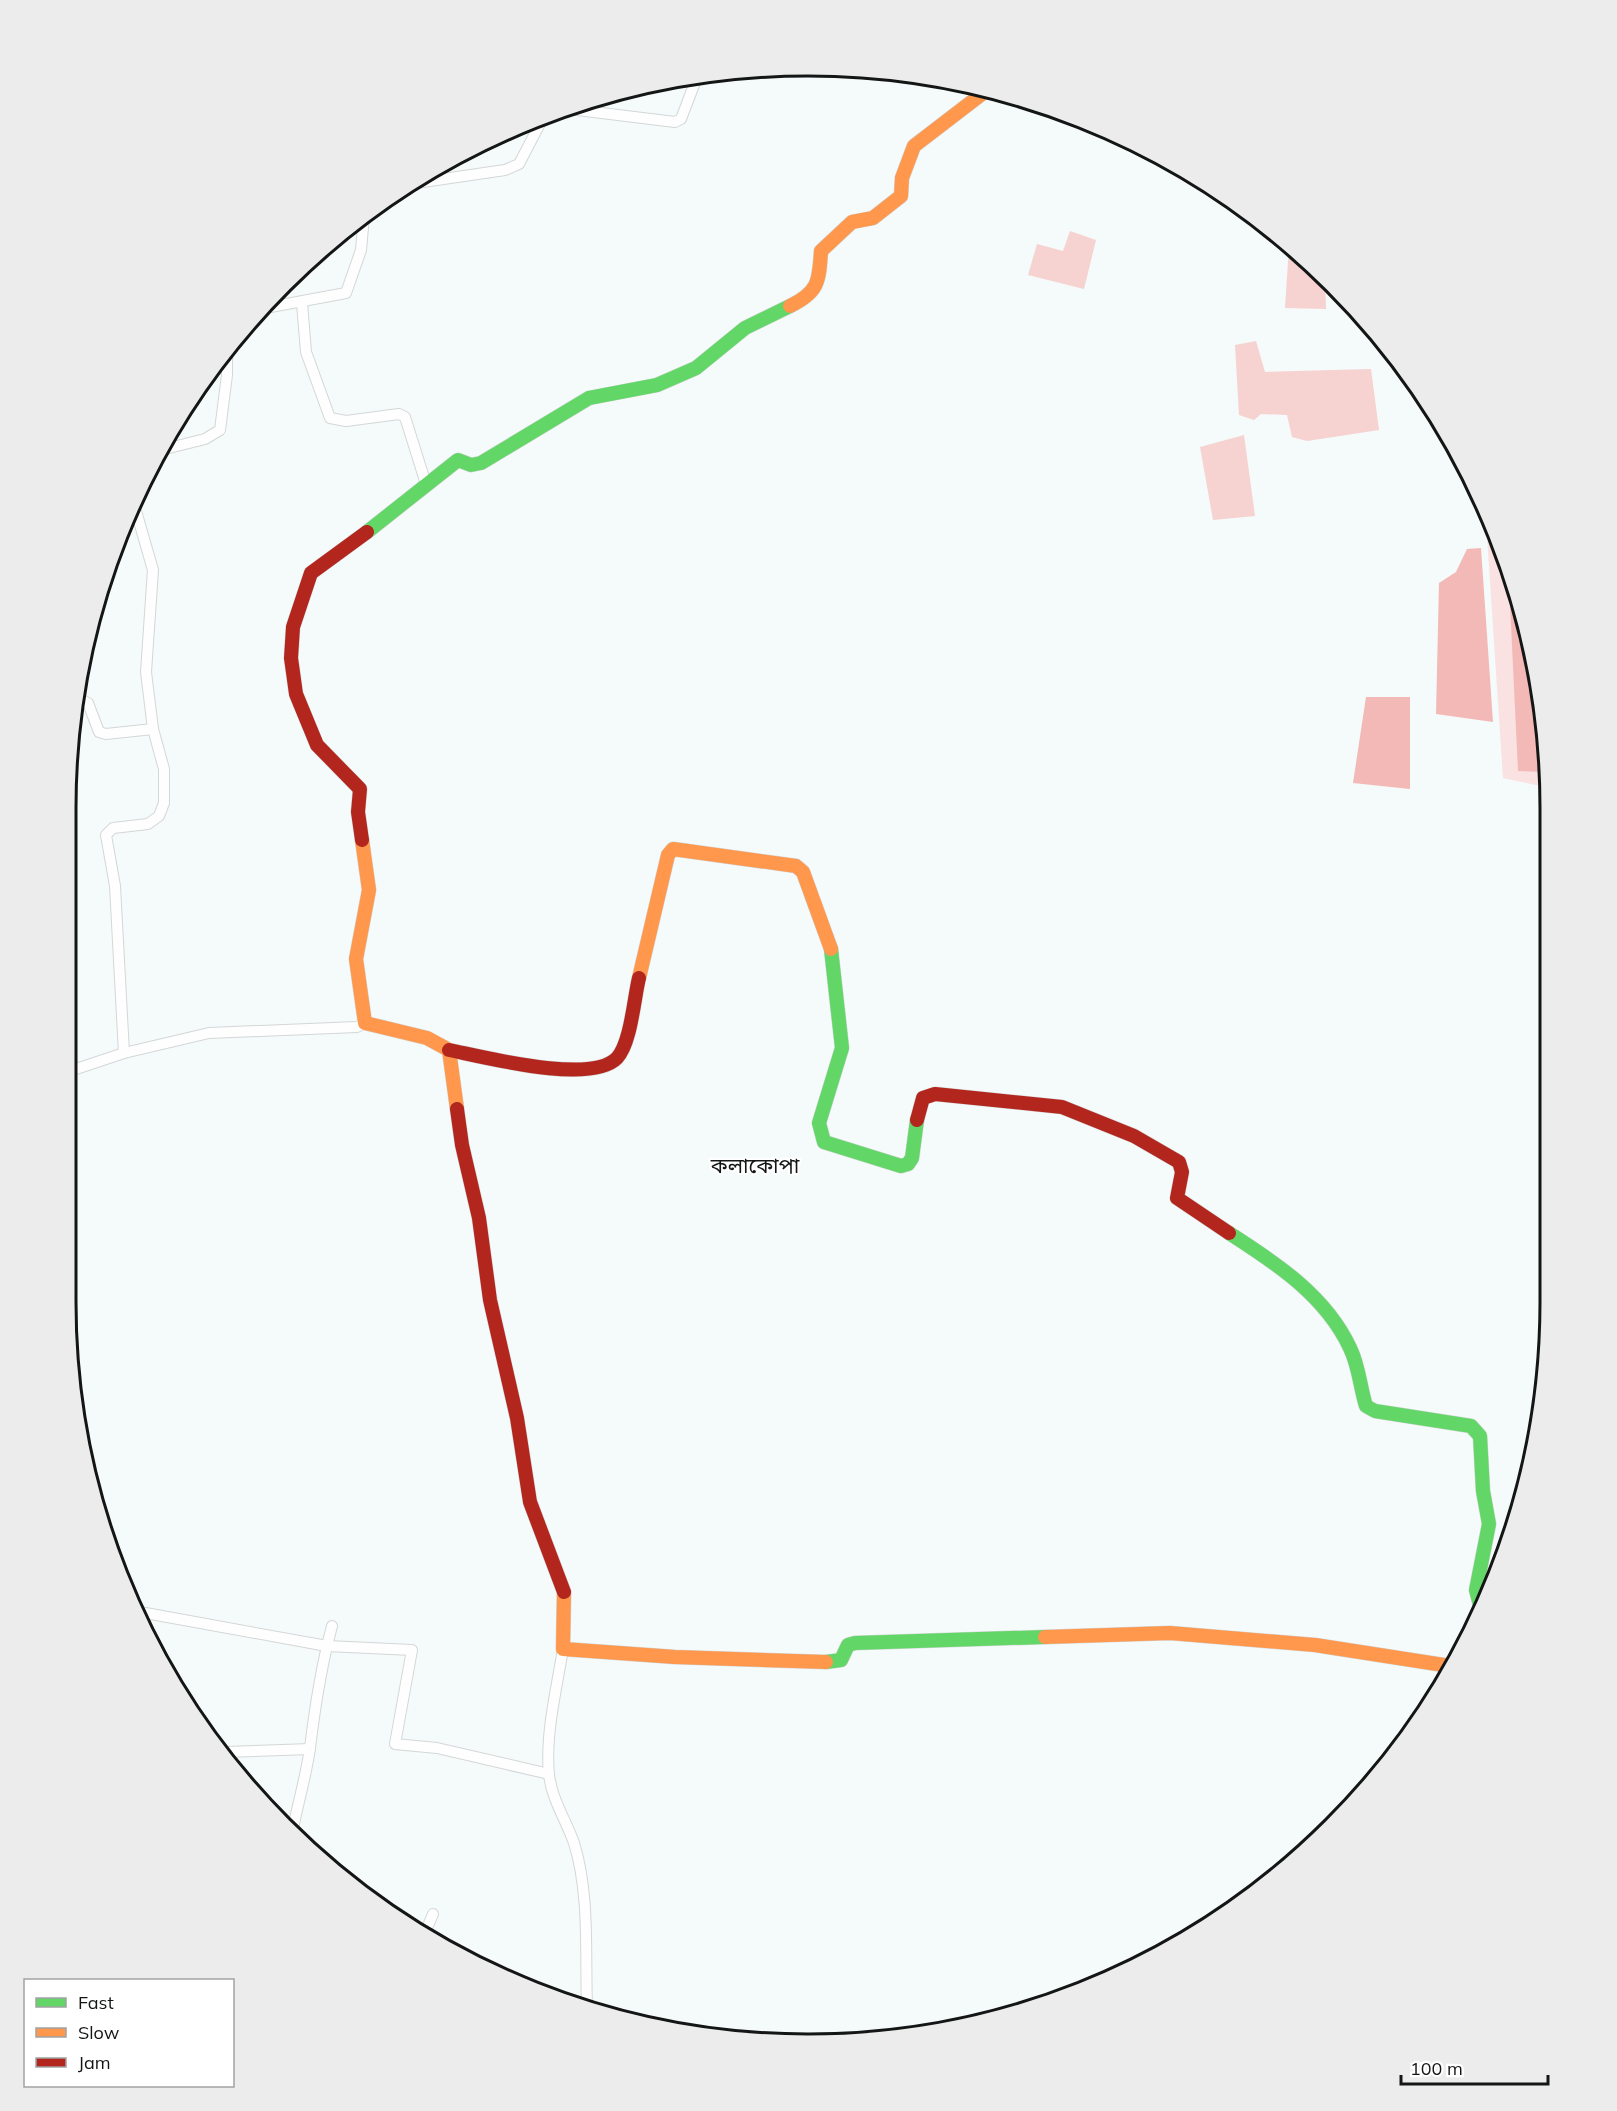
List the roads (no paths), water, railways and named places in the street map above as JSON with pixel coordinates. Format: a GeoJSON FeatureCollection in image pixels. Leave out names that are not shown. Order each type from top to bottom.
{"type":"FeatureCollection","features":[{"type":"Feature","properties":{"kind":"street"},"geometry":{"type":"LineString","coordinates":[[586,111],[675,122],[681,119],[693,86]]}},
{"type":"Feature","properties":{"kind":"street"},"geometry":{"type":"LineString","coordinates":[[365,1023],[356,959],[369,890],[358,812],[360,789],[317,745],[296,694],[291,658],[293,627],[311,573],[404,505],[426,484],[458,460],[471,465],[480,463],[589,398],[657,385],[696,368],[744,328],[808,297],[819,277],[821,251],[852,222],[873,218],[901,195],[902,178],[914,146],[978,97]]}},
{"type":"Feature","properties":{"kind":"street"},"geometry":{"type":"LineString","coordinates":[[434,180],[505,170],[519,164],[538,128]]}},
{"type":"Feature","properties":{"kind":"street"},"geometry":{"type":"LineString","coordinates":[[276,306],[346,293],[361,250],[363,228]]}},
{"type":"Feature","properties":{"kind":"street"},"geometry":{"type":"LineString","coordinates":[[302,303],[306,352],[330,418],[346,422],[399,414],[405,417],[426,484]]}},
{"type":"Feature","properties":{"kind":"street"},"geometry":{"type":"LineString","coordinates":[[172,447],[205,439],[220,430],[227,364]]}},
{"type":"Feature","properties":{"kind":"street"},"geometry":{"type":"LineString","coordinates":[[124,1053],[116,886],[106,835],[113,828],[147,825],[159,816],[164,803],[164,769],[153,729],[146,672],[153,570],[138,516]]}},
{"type":"Feature","properties":{"kind":"street"},"geometry":{"type":"LineString","coordinates":[[85,701],[88,703],[99,732],[106,734],[153,729]]}},
{"type":"Feature","properties":{"kind":"street"},"geometry":{"type":"LineString","coordinates":[[76,1069],[124,1053],[209,1033],[357,1027],[365,1023],[427,1038],[449,1050],[554,1068],[581,1070],[611,1062],[618,1057],[627,1038],[632,1006],[668,855],[673,849],[681,848],[796,866],[803,872],[830,940],[836,979],[842,1048],[819,1123],[820,1134],[824,1142],[901,1166],[908,1164],[912,1158],[919,1107],[923,1098],[934,1094],[1062,1107],[1134,1136],[1179,1162],[1182,1172],[1177,1198],[1299,1280],[1329,1312],[1351,1350],[1365,1406],[1376,1411],[1463,1424],[1476,1430],[1480,1436],[1483,1491],[1489,1524],[1476,1590],[1478,1598]]}},
{"type":"Feature","properties":{"kind":"street"},"geometry":{"type":"LineString","coordinates":[[449,1050],[462,1145],[479,1218],[490,1300],[517,1418],[530,1502],[563,1583],[566,1602],[563,1649],[550,1731],[549,1774],[555,1799],[574,1844],[582,1895],[586,2000]]}},
{"type":"Feature","properties":{"kind":"street"},"geometry":{"type":"LineString","coordinates":[[146,1613],[327,1646],[412,1650],[394,1740],[398,1746],[437,1748],[549,1774]]}},
{"type":"Feature","properties":{"kind":"street"},"geometry":{"type":"LineString","coordinates":[[294,1823],[310,1749],[313,1714],[332,1626]]}},
{"type":"Feature","properties":{"kind":"street"},"geometry":{"type":"LineString","coordinates":[[563,1649],[675,1657],[832,1662],[841,1660],[848,1645],[855,1643],[1170,1633],[1315,1646],[1444,1665]]}},
{"type":"Feature","properties":{"kind":"street"},"geometry":{"type":"LineString","coordinates":[[231,1752],[310,1749]]}},
{"type":"Feature","properties":{"kind":"street"},"geometry":{"type":"LineString","coordinates":[[427,1927],[433,1914]]}},
{"type":"Feature","properties":{"kind":"district","name":"কলাকোপা"},"geometry":{"type":"Point","coordinates":[755,1165]}}]}
